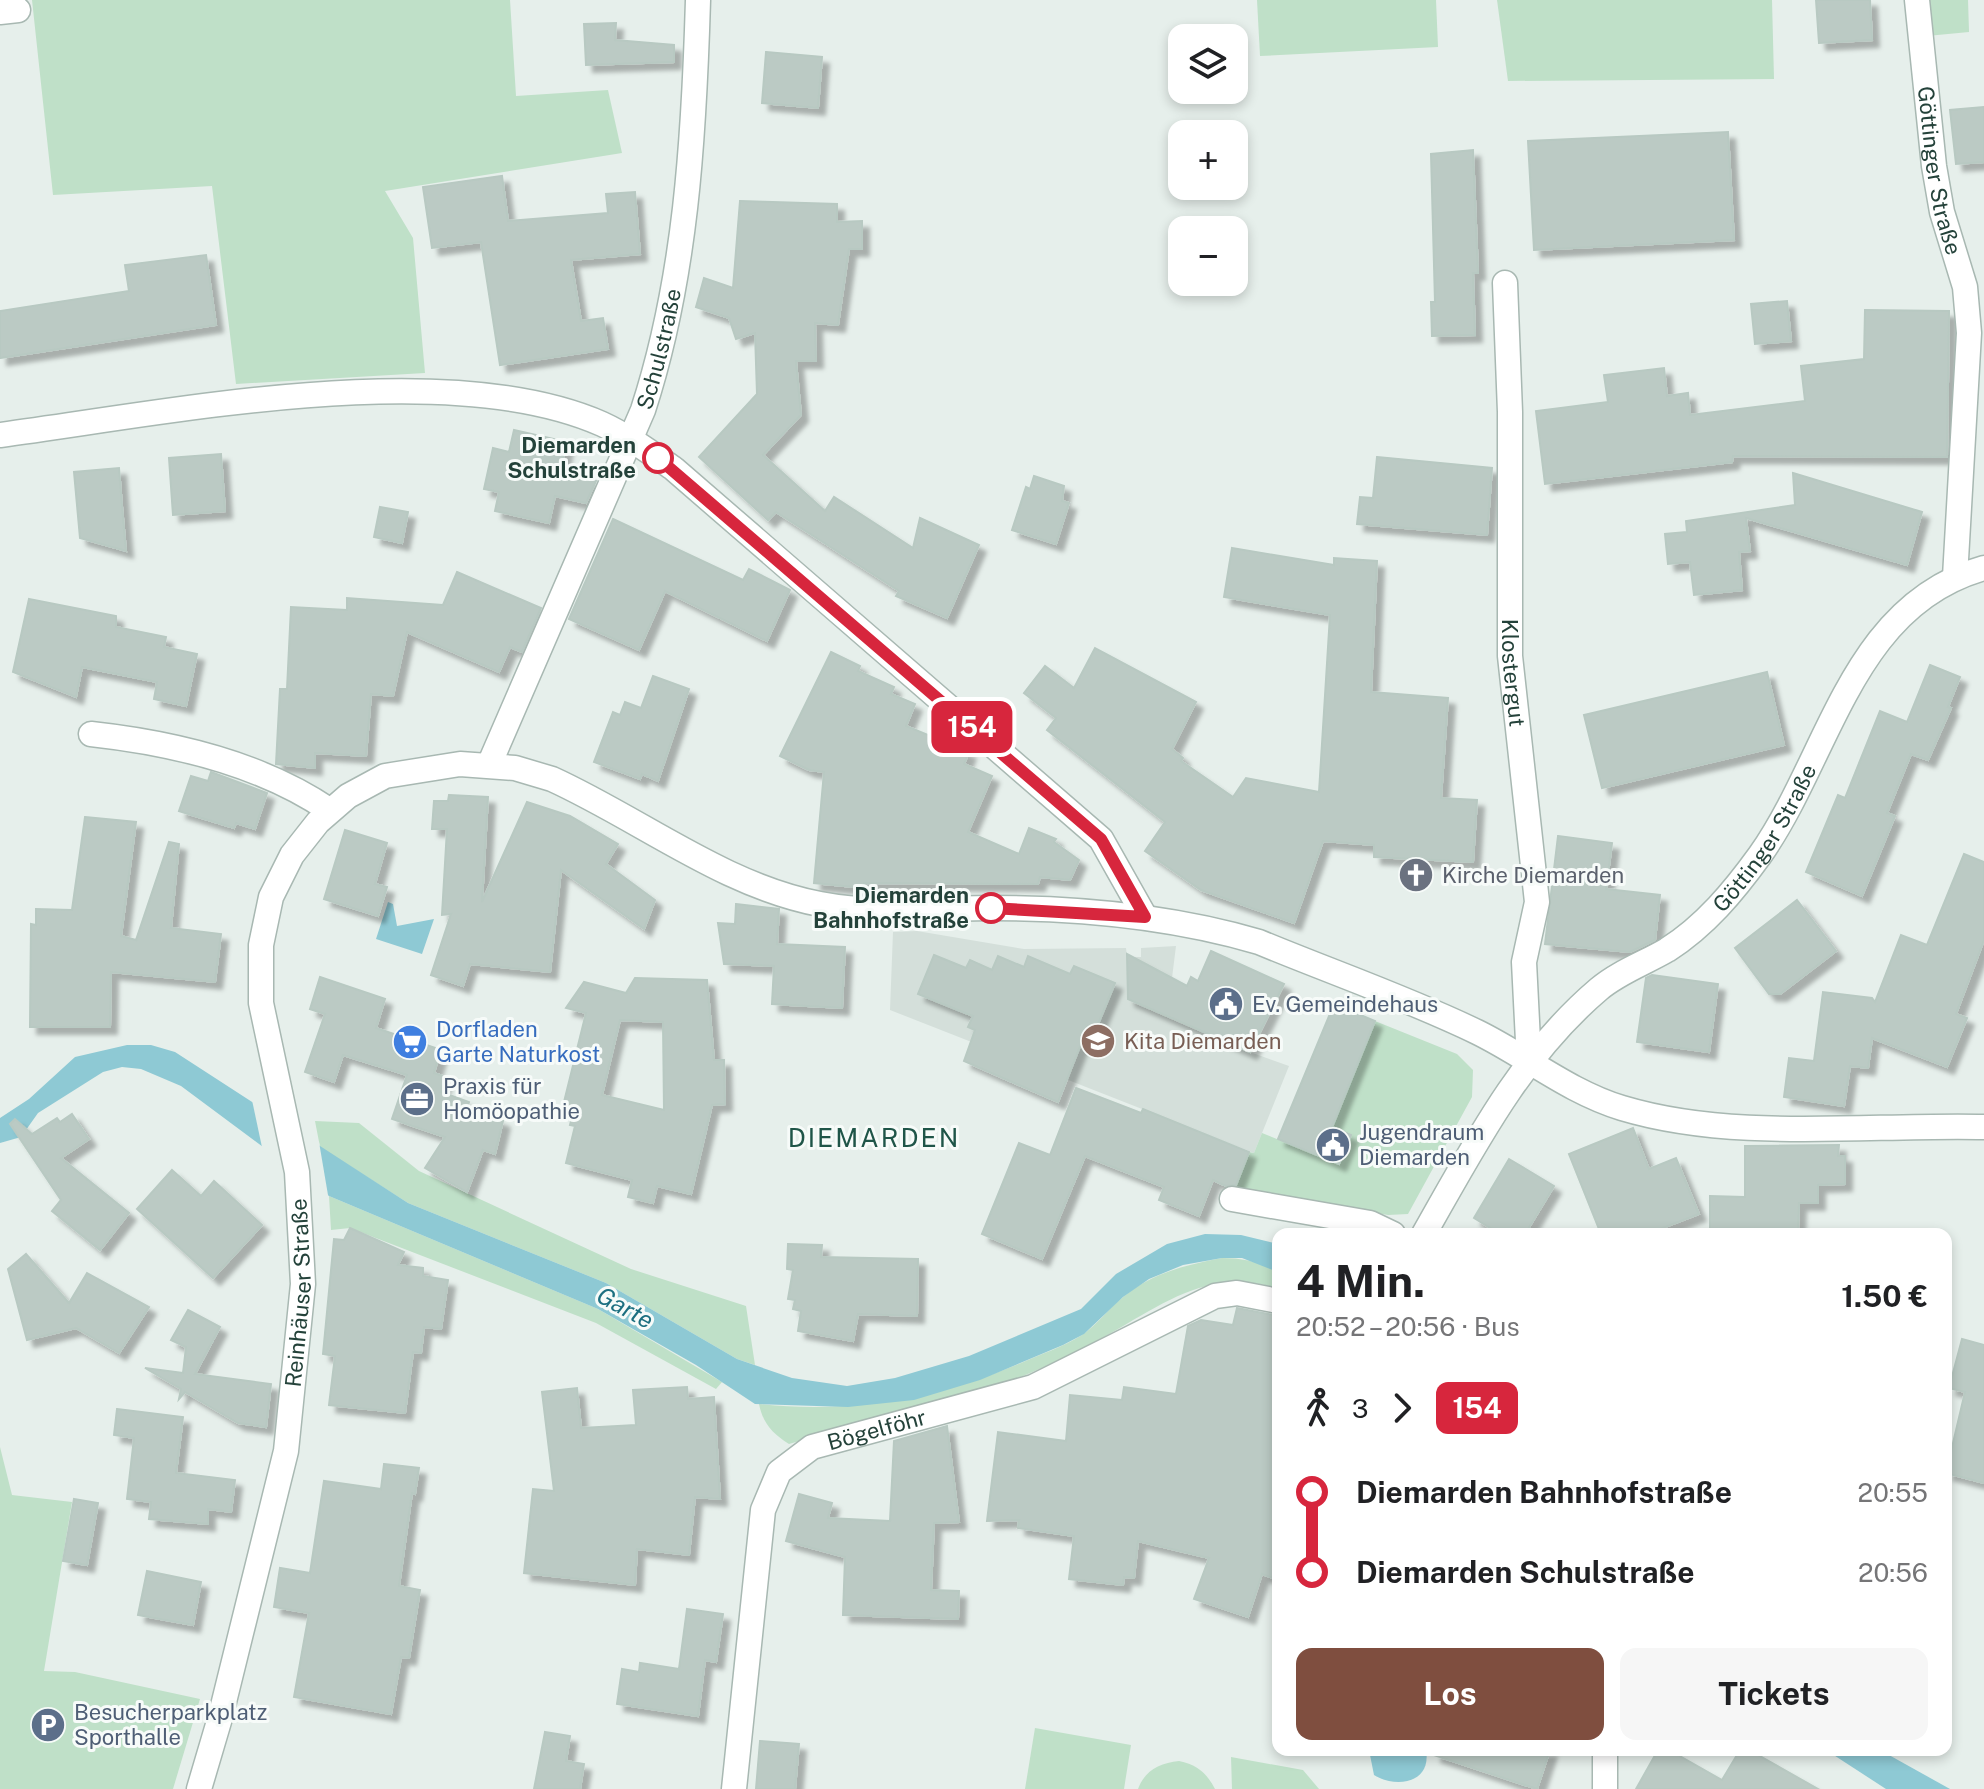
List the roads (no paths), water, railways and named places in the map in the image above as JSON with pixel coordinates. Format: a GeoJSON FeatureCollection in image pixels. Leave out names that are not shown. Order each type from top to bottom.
{"type":"FeatureCollection","features":[{"type":"Feature","properties":{"kind":"street","name":"Schulstraße"},"geometry":{"type":"LineString","coordinates":[[489,765],[643,410],[673,303],[687,193],[698,0]]}},
{"type":"Feature","properties":{"kind":"street","name":"Göttinger Straße"},"geometry":{"type":"LineString","coordinates":[[1917,0],[1934,166],[1942,212],[1965,287],[1969,333],[1955,577]]}},
{"type":"Feature","properties":{"kind":"street","name":"Klostergut"},"geometry":{"type":"LineString","coordinates":[[1505,283],[1510,412],[1510,656],[1537,902],[1524,962],[1529,1061]]}},
{"type":"Feature","properties":{"kind":"street"},"geometry":{"type":"LineString","coordinates":[[0,435],[248,403],[441,393],[541,405],[601,424],[629,438],[674,469],[1101,839],[1145,917]]}},
{"type":"Feature","properties":{"kind":"street","name":"Göttinger Straße"},"geometry":{"type":"LineString","coordinates":[[1427,1228],[1501,1099],[1529,1061],[1600,988],[1676,944],[1725,900],[1775,831],[1864,660],[1900,617],[1955,577],[1984,568]]}},
{"type":"Feature","properties":{"kind":"street"},"geometry":{"type":"LineString","coordinates":[[91,734],[150,741],[242,768],[282,783],[329,810]]}},
{"type":"Feature","properties":{"kind":"street","name":"Reinhäuser Straße"},"geometry":{"type":"LineString","coordinates":[[199,1789],[220,1718],[286,1451],[303,1284],[302,1212],[297,1172],[261,1003],[265,921],[271,897],[292,855],[329,810],[385,776],[438,765],[489,765],[552,779],[760,886],[818,904],[882,911],[991,908],[1145,917],[1223,931],[1259,942],[1476,1032],[1587,1096],[1625,1109],[1672,1118],[1792,1128],[1981,1123]]}},
{"type":"Feature","properties":{"kind":"street"},"geometry":{"type":"LineString","coordinates":[[1232,1199],[1370,1223],[1380,1228]]}},
{"type":"Feature","properties":{"kind":"street","name":"Bögelföhr"},"geometry":{"type":"LineString","coordinates":[[734,1789],[763,1510],[772,1484],[790,1461],[827,1441],[1033,1387],[1215,1296],[1237,1293],[1272,1300]]}},
{"type":"Feature","properties":{"kind":"street"},"geometry":{"type":"LineString","coordinates":[[1605,1756],[1605,1789]]}},
{"type":"Feature","properties":{"kind":"water"},"geometry":{"type":"Polygon","coordinates":[[[388,902],[393,904],[397,926],[434,919],[422,954],[376,939],[388,902]]]}},
{"type":"Feature","properties":{"kind":"water","name":"Garte"},"geometry":{"type":"Polygon","coordinates":[[[127,1045],[151,1045],[175,1052],[408,1203],[606,1283],[737,1359],[792,1378],[847,1386],[895,1378],[969,1356],[1081,1309],[1116,1274],[1167,1244],[1205,1234],[1241,1235],[1272,1243],[1272,1270],[1242,1258],[1183,1265],[1149,1279],[1123,1297],[1084,1334],[1063,1345],[980,1380],[914,1400],[848,1407],[755,1404],[696,1365],[598,1309],[329,1196],[181,1086],[141,1069],[122,1067],[103,1072],[38,1113],[21,1137],[0,1143],[0,1118],[29,1099],[75,1057],[127,1045]]]}},
{"type":"Feature","properties":{"kind":"water"},"geometry":{"type":"Polygon","coordinates":[[[1370,1756],[1426,1756],[1424,1770],[1410,1780],[1392,1782],[1374,1775],[1370,1756]]]}},
{"type":"Feature","properties":{"kind":"water"},"geometry":{"type":"Polygon","coordinates":[[[1835,1756],[1891,1756],[1950,1789],[1886,1789],[1835,1756]]]}},
{"type":"Feature","properties":{"kind":"place","name":"Diemarden Schulstraße"},"geometry":{"type":"Point","coordinates":[658,458]}},
{"type":"Feature","properties":{"kind":"place","name":"Kirche Diemarden"},"geometry":{"type":"Point","coordinates":[1416,875]}},
{"type":"Feature","properties":{"kind":"place","name":"Diemarden Bahnhofstraße"},"geometry":{"type":"Point","coordinates":[991,908]}},
{"type":"Feature","properties":{"kind":"place","name":"Ev. Gemeindehaus"},"geometry":{"type":"Point","coordinates":[1226,1004]}},
{"type":"Feature","properties":{"kind":"place","name":"Kita Diemarden"},"geometry":{"type":"Point","coordinates":[1098,1041]}},
{"type":"Feature","properties":{"kind":"place","name":"Dorfladen Garte Naturkost"},"geometry":{"type":"Point","coordinates":[410,1042]}},
{"type":"Feature","properties":{"kind":"place","name":"Praxis für Homöopathie"},"geometry":{"type":"Point","coordinates":[417,1099]}},
{"type":"Feature","properties":{"kind":"place","name":"Jugendraum Diemarden"},"geometry":{"type":"Point","coordinates":[1333,1145]}},
{"type":"Feature","properties":{"kind":"place","name":"Besucherparkplatz Sporthalle"},"geometry":{"type":"Point","coordinates":[48,1725]}},
{"type":"Feature","properties":{"kind":"district","name":"DIEMARDEN"},"geometry":{"type":"Point","coordinates":[874,1138]}}]}
